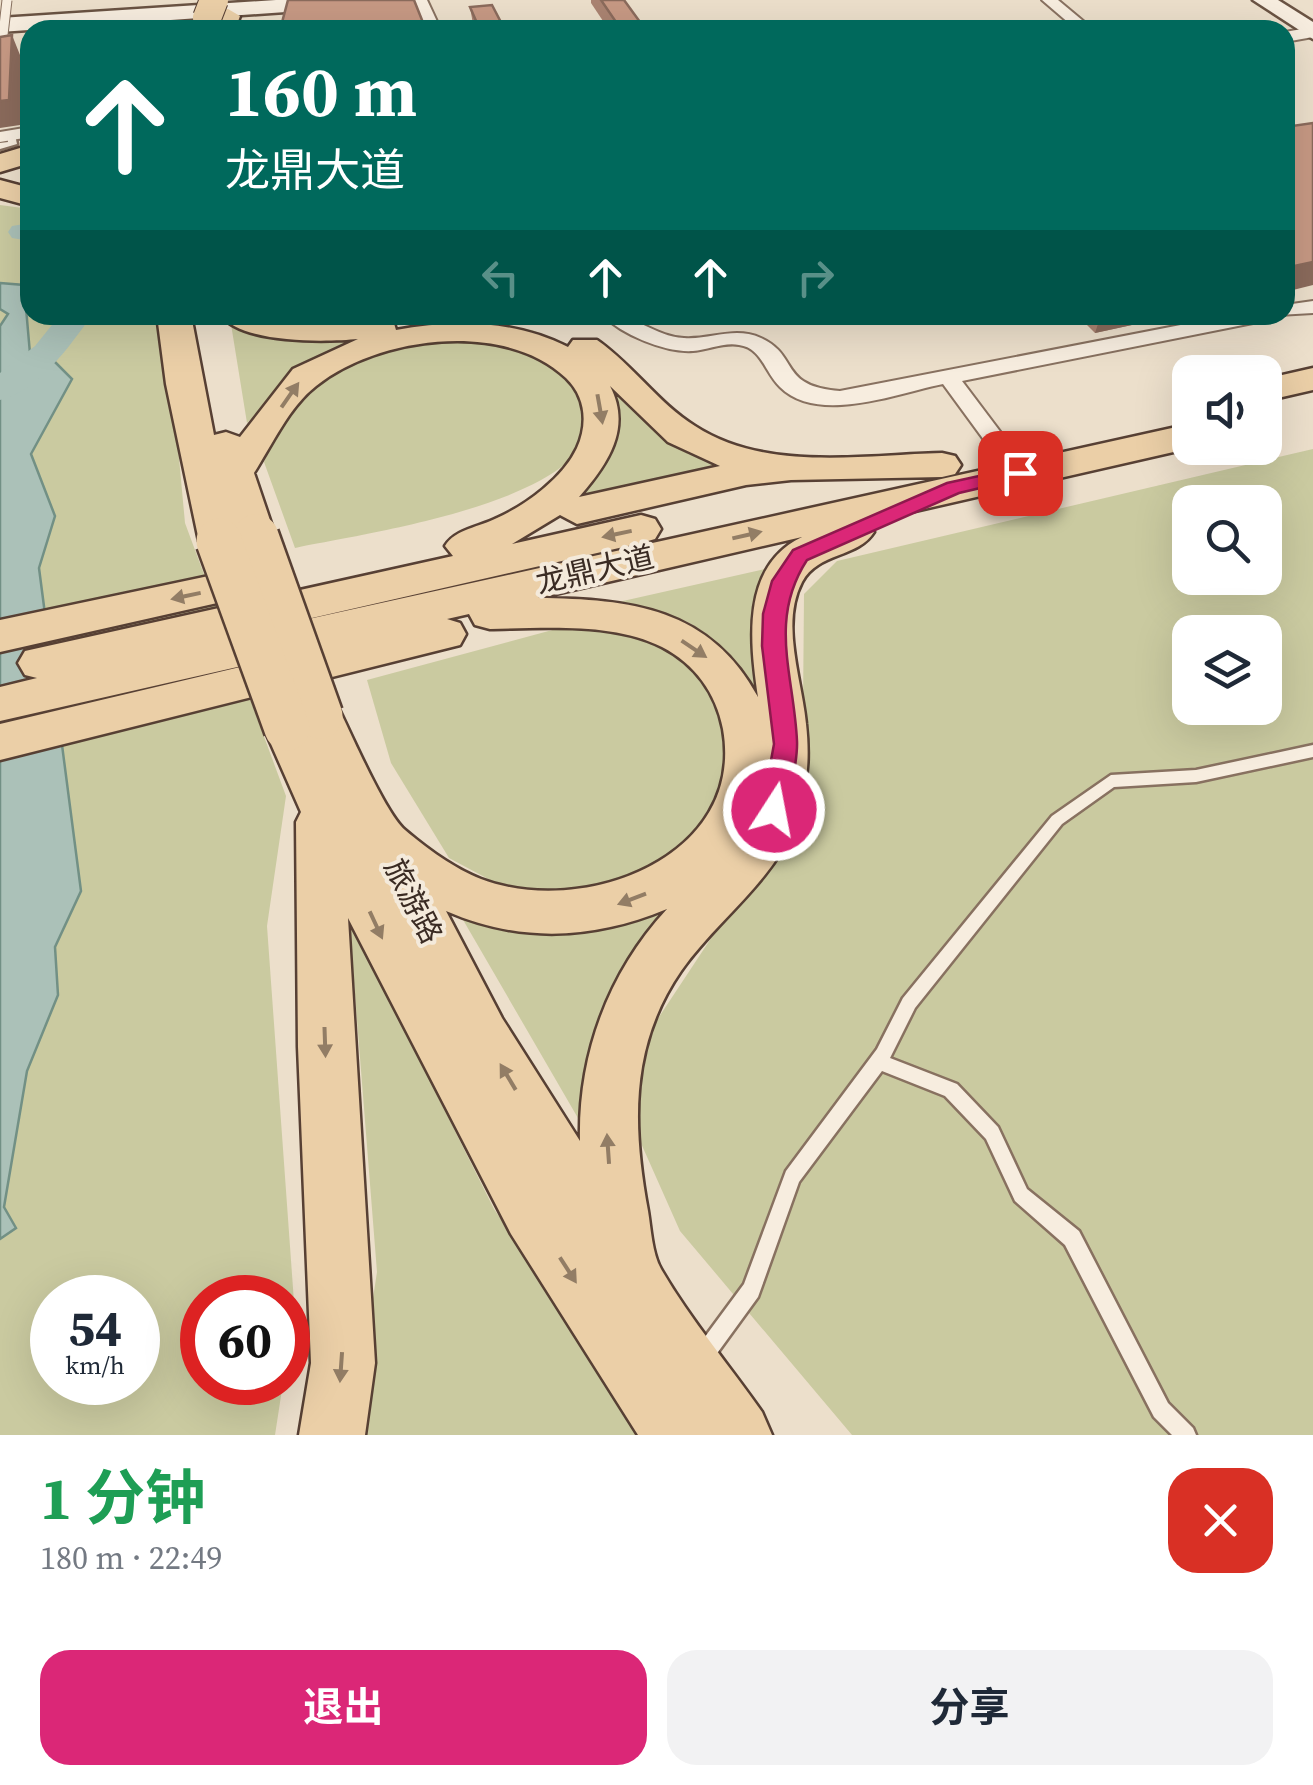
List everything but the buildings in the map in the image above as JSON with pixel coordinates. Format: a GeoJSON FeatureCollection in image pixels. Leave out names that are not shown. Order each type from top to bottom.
{"type":"FeatureCollection","features":[{"type":"Feature","properties":{"kind":"main road"},"geometry":{"type":"LineString","coordinates":[[70,20],[257,0]]}},
{"type":"Feature","properties":{"kind":"main road"},"geometry":{"type":"LineString","coordinates":[[80,20],[371,0]]}},
{"type":"Feature","properties":{"kind":"main road"},"geometry":{"type":"LineString","coordinates":[[1264,0],[1295,20]]}},
{"type":"Feature","properties":{"kind":"main road"},"geometry":{"type":"LineString","coordinates":[[0,163],[10,143]]}},
{"type":"Feature","properties":{"kind":"main road","name":"旅游路"},"geometry":{"type":"LineString","coordinates":[[181,325],[184,384],[303,722],[320,805],[387,950],[532,1214],[676,1435]]}},
{"type":"Feature","properties":{"kind":"main road","name":"旅游路"},"geometry":{"type":"LineString","coordinates":[[183,325],[234,474],[236,537]]}},
{"type":"Feature","properties":{"kind":"main road"},"geometry":{"type":"LineString","coordinates":[[263,325],[278,331],[319,333],[394,325]]}},
{"type":"Feature","properties":{"kind":"main road"},"geometry":{"type":"LineString","coordinates":[[526,325],[582,346],[610,363],[669,424],[727,459],[948,476]]}},
{"type":"Feature","properties":{"kind":"main road"},"geometry":{"type":"LineString","coordinates":[[234,474],[303,378],[358,350],[424,335],[471,332],[520,340],[566,360],[599,394],[604,432],[574,484],[518,525],[380,601]]}},
{"type":"Feature","properties":{"kind":"main road"},"geometry":{"type":"LineString","coordinates":[[1282,386],[1313,379]]}},
{"type":"Feature","properties":{"kind":"main road","name":"龙鼎大道"},"geometry":{"type":"LineString","coordinates":[[948,476],[1003,450],[1172,410]]}},
{"type":"Feature","properties":{"kind":"main road"},"geometry":{"type":"LineString","coordinates":[[1282,416],[1313,410]]}},
{"type":"Feature","properties":{"kind":"main road","name":"龙鼎大道"},"geometry":{"type":"LineString","coordinates":[[0,704],[80,670],[380,601],[948,476],[1172,439]]}},
{"type":"Feature","properties":{"kind":"main road"},"geometry":{"type":"LineString","coordinates":[[0,726],[80,670],[518,525],[746,472],[795,467]]}},
{"type":"Feature","properties":{"kind":"main road"},"geometry":{"type":"LineString","coordinates":[[631,1280],[606,1154],[608,1073],[631,999],[680,930],[768,832],[782,788],[786,744],[772,646],[773,614],[783,581],[800,555],[948,476]]}},
{"type":"Feature","properties":{"kind":"main road"},"geometry":{"type":"LineString","coordinates":[[0,651],[80,670],[533,612],[813,551]]}},
{"type":"Feature","properties":{"kind":"main road"},"geometry":{"type":"LineString","coordinates":[[380,601],[640,624],[695,646],[723,673],[746,710],[752,754],[743,798],[706,852],[660,888],[612,907],[543,914],[475,901],[382,840]]}},
{"type":"Feature","properties":{"kind":"main road"},"geometry":{"type":"LineString","coordinates":[[0,636],[80,670]]}},
{"type":"Feature","properties":{"kind":"main road"},"geometry":{"type":"LineString","coordinates":[[0,742],[80,670]]}},
{"type":"Feature","properties":{"kind":"main road","name":"龙鼎大道"},"geometry":{"type":"LineString","coordinates":[[0,672],[80,670]]}},
{"type":"Feature","properties":{"kind":"main road","name":"旅游路"},"geometry":{"type":"LineString","coordinates":[[303,722],[382,840],[483,1036],[631,1280],[739,1435]]}},
{"type":"Feature","properties":{"kind":"main road"},"geometry":{"type":"LineString","coordinates":[[320,805],[325,1048],[343,1364],[332,1435]]}},
{"type":"Feature","properties":{"kind":"street"},"geometry":{"type":"LineString","coordinates":[[1049,0],[1074,20]]}},
{"type":"Feature","properties":{"kind":"street"},"geometry":{"type":"LineString","coordinates":[[636,325],[679,345],[747,340],[762,348],[791,390],[814,398],[857,395],[1212,325]]}},
{"type":"Feature","properties":{"kind":"street"},"geometry":{"type":"LineString","coordinates":[[948,377],[1003,450]]}},
{"type":"Feature","properties":{"kind":"lane"},"geometry":{"type":"LineString","coordinates":[[0,53],[8,0]]}},
{"type":"Feature","properties":{"kind":"lane"},"geometry":{"type":"LineString","coordinates":[[694,1369],[751,1290],[792,1176],[878,1061],[910,1003],[1057,820],[1111,781],[1196,776],[1313,751]]}},
{"type":"Feature","properties":{"kind":"lane"},"geometry":{"type":"LineString","coordinates":[[878,1061],[950,1090],[992,1133],[1020,1196],[1072,1238],[1162,1410],[1186,1435]]}},
{"type":"Feature","properties":{"kind":"green space"},"geometry":{"type":"Polygon","coordinates":[[[0,205],[20,208],[20,325],[167,328],[185,523],[286,796],[267,926],[292,1275],[180,1275],[180,1405],[280,1405],[275,1435],[0,1435],[0,205]]]}},
{"type":"Feature","properties":{"kind":"green space"},"geometry":{"type":"Polygon","coordinates":[[[231,325],[259,325],[313,338],[447,325],[498,325],[532,330],[579,349],[688,454],[726,466],[569,503],[600,465],[612,441],[608,414],[592,367],[467,327],[291,380],[247,423],[231,325]]]}},
{"type":"Feature","properties":{"kind":"green space"},"geometry":{"type":"Polygon","coordinates":[[[469,339],[536,356],[552,363],[577,384],[586,399],[588,434],[567,463],[528,487],[478,506],[424,522],[295,548],[264,462],[302,400],[344,365],[369,355],[469,339]]]}},
{"type":"Feature","properties":{"kind":"green space"},"geometry":{"type":"Polygon","coordinates":[[[1313,449],[1313,1435],[852,1435],[680,1231],[632,1123],[653,1026],[741,893],[814,812],[803,708],[804,594],[837,561],[1245,465],[1282,465],[1282,456],[1313,449]]]}},
{"type":"Feature","properties":{"kind":"green space"},"geometry":{"type":"Polygon","coordinates":[[[778,566],[759,623],[775,736],[771,798],[740,852],[662,923],[628,967],[597,1044],[582,1125],[455,906],[543,924],[597,923],[644,907],[668,893],[734,839],[764,786],[763,729],[752,694],[733,662],[696,627],[662,613],[614,603],[778,566]]]}},
{"type":"Feature","properties":{"kind":"green space"},"geometry":{"type":"Polygon","coordinates":[[[593,619],[665,640],[712,679],[733,726],[731,782],[708,823],[660,867],[612,886],[562,894],[507,889],[449,858],[391,763],[367,680],[593,619]]]}},
{"type":"Feature","properties":{"kind":"green space"},"geometry":{"type":"Polygon","coordinates":[[[349,919],[494,1209],[646,1435],[352,1435],[377,1272],[349,919]]]}},
{"type":"Feature","properties":{"kind":"shaded area"},"geometry":{"type":"Polygon","coordinates":[[[0,283],[20,285],[20,325],[28,325],[31,365],[46,353],[72,379],[31,454],[55,516],[39,568],[81,891],[55,947],[58,995],[27,1071],[4,1207],[16,1228],[0,1239],[0,326],[8,314],[0,309],[0,283]]]}},
{"type":"Feature","properties":{"kind":"waterway"},"geometry":{"type":"LineString","coordinates":[[0,390],[46,353],[68,325]]}},
{"type":"Feature","properties":{"kind":"route"},"geometry":{"type":"LineString","coordinates":[[774,810],[782,788],[786,744],[772,646],[773,614],[783,581],[800,555],[954,488],[1020,473]]}}]}
